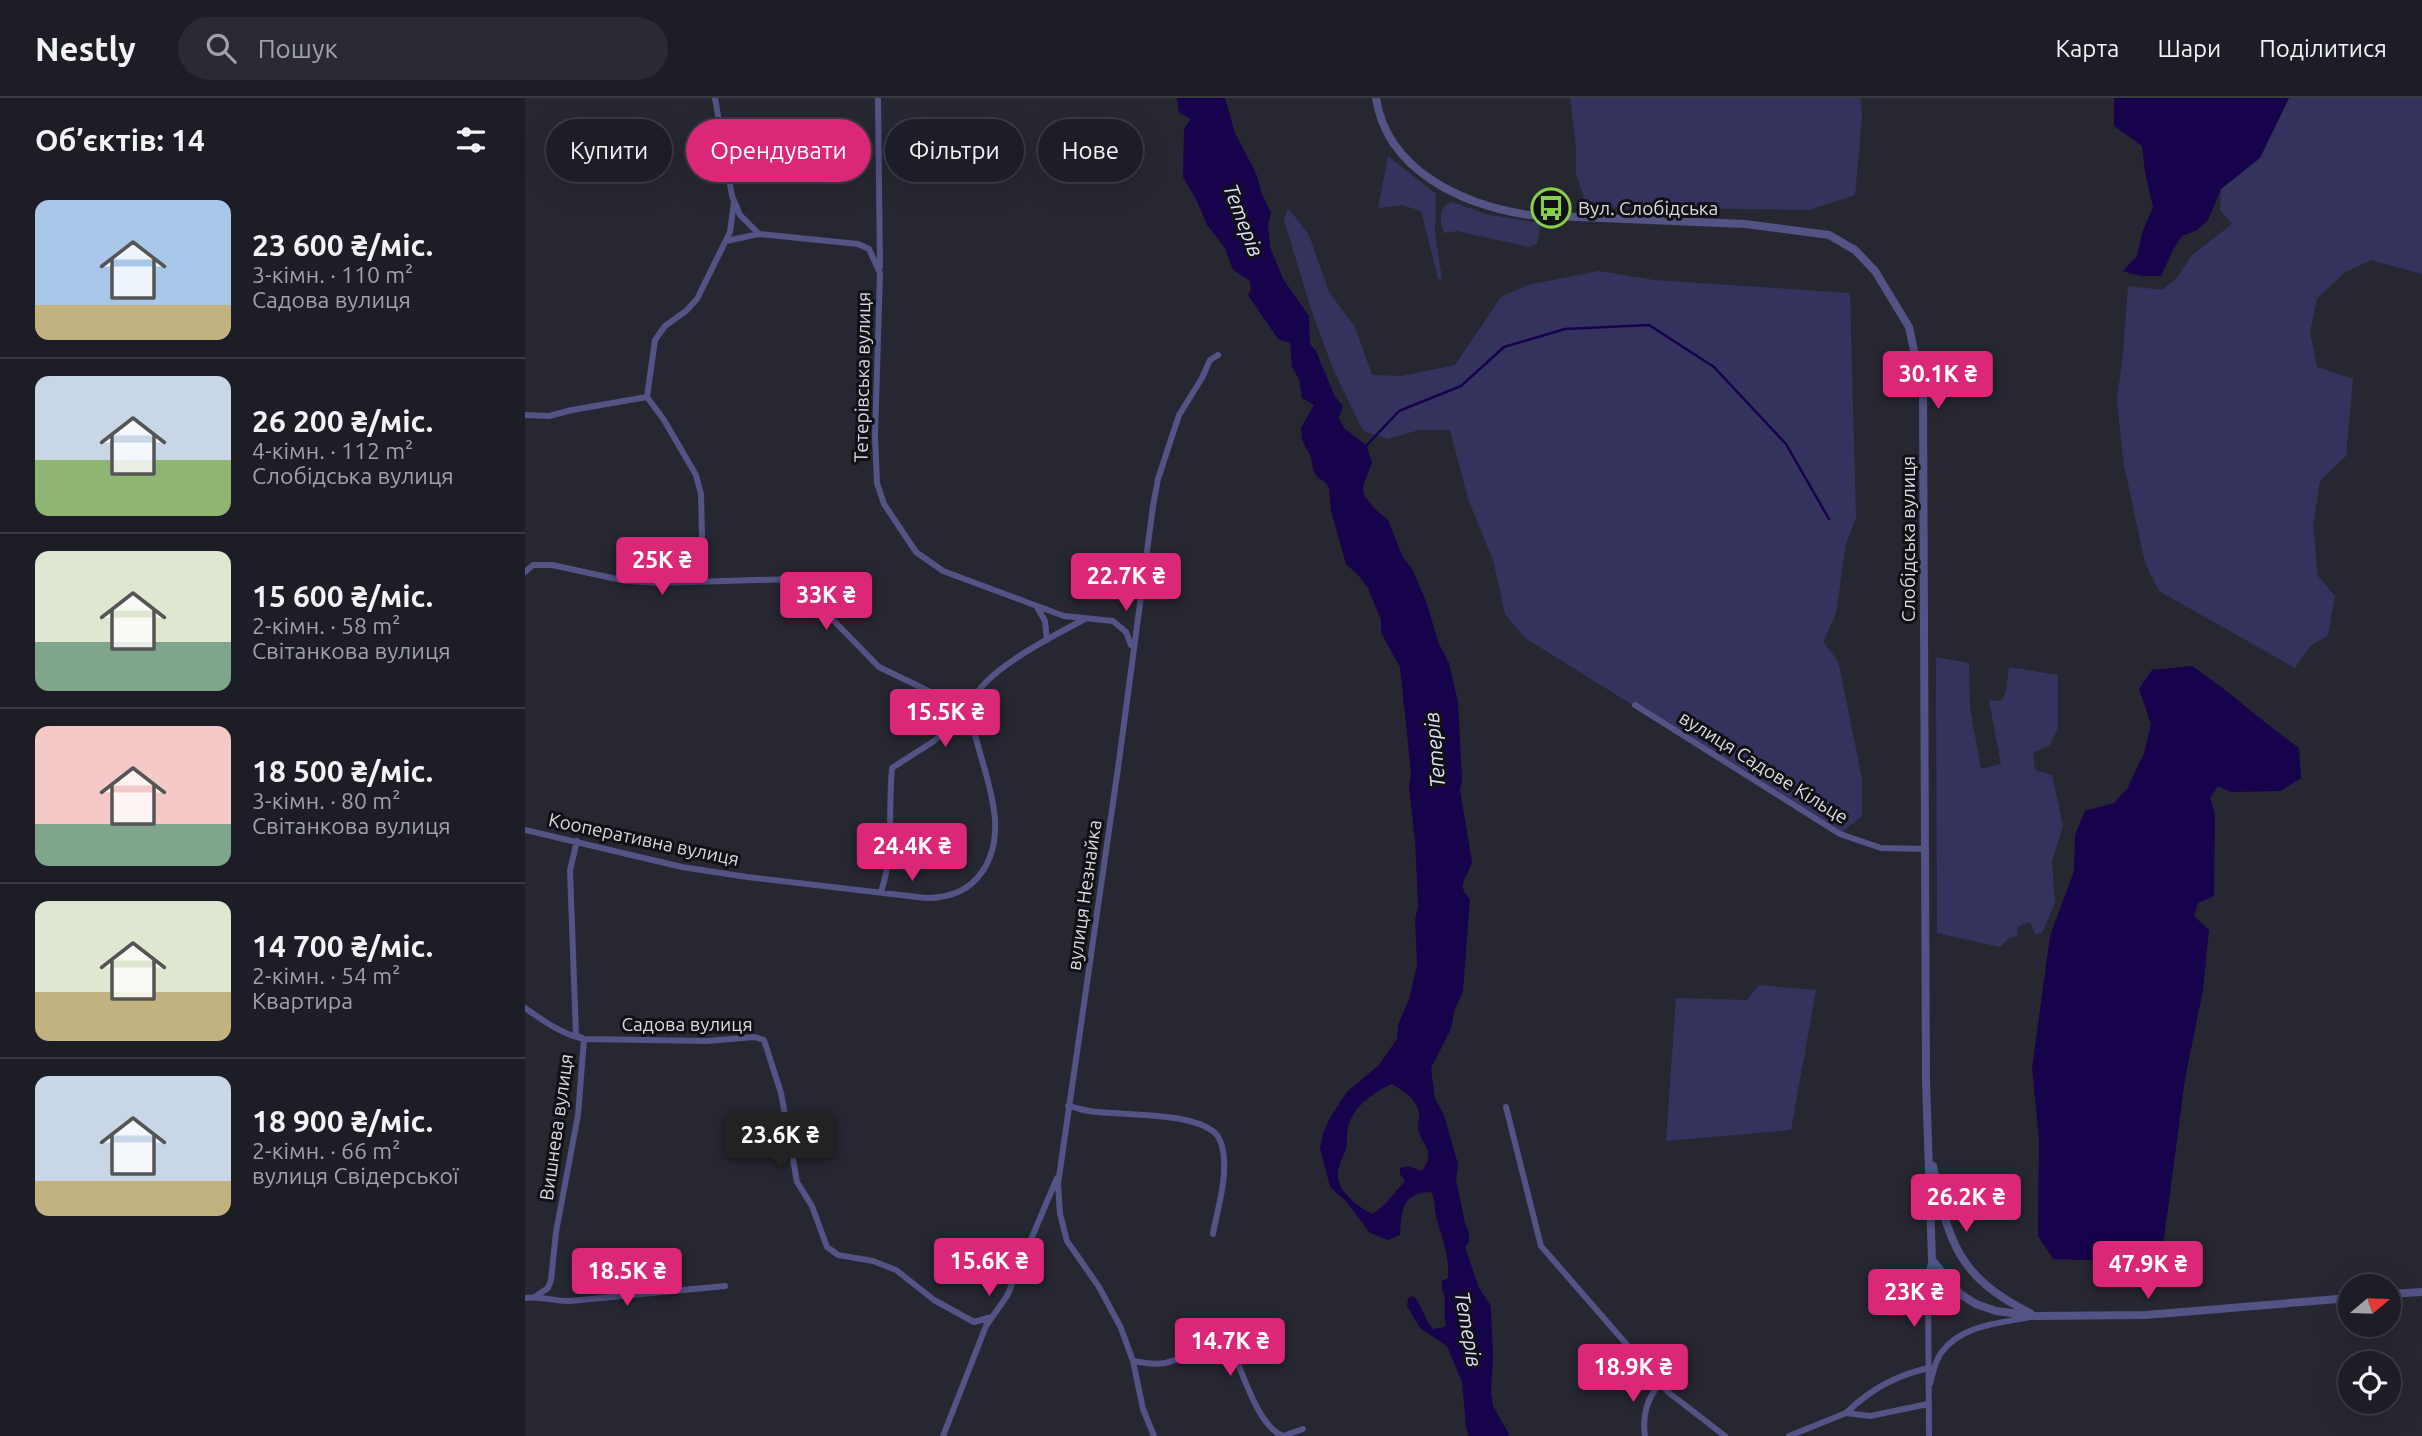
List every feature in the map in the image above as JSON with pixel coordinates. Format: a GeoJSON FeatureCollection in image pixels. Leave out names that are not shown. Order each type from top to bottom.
{"type":"FeatureCollection","features":[{"type":"Feature","properties":{"kind":"street"},"geometry":{"type":"LineString","coordinates":[[703,580],[701,494],[696,475],[664,420],[647,397],[655,340],[666,326],[697,299],[726,241],[733,220],[734,202],[715,98]]}},
{"type":"Feature","properties":{"kind":"street"},"geometry":{"type":"LineString","coordinates":[[878,98],[877,195],[880,273]]}},
{"type":"Feature","properties":{"kind":"street","name":"Слобідська вулиця"},"geometry":{"type":"LineString","coordinates":[[1376,98],[1382,126],[1403,155],[1446,190],[1476,203],[1504,211],[1546,217],[1745,224],[1829,235],[1855,250],[1875,271],[1909,327],[1923,393],[1925,849],[1932,1260]]}},
{"type":"Feature","properties":{"kind":"street"},"geometry":{"type":"LineString","coordinates":[[734,202],[740,215],[759,234]]}},
{"type":"Feature","properties":{"kind":"street"},"geometry":{"type":"LineString","coordinates":[[726,241],[759,234],[880,245]]}},
{"type":"Feature","properties":{"kind":"street","name":"Тетерівська вулиця"},"geometry":{"type":"LineString","coordinates":[[858,244],[871,252],[880,273],[877,484],[884,504],[916,552],[943,571],[1036,606],[1064,616],[1105,620],[1120,625],[1130,639],[1133,652]]}},
{"type":"Feature","properties":{"kind":"street","name":"вулиця Незнайка"},"geometry":{"type":"LineString","coordinates":[[1154,1436],[1143,1409],[1133,1361],[1111,1308],[1067,1241],[1060,1214],[1058,1184],[1099,907],[1149,527],[1158,479],[1179,415],[1210,360],[1218,355]]}},
{"type":"Feature","properties":{"kind":"street"},"geometry":{"type":"LineString","coordinates":[[525,415],[549,416],[647,397]]}},
{"type":"Feature","properties":{"kind":"street"},"geometry":{"type":"LineString","coordinates":[[525,572],[533,565],[552,565],[626,581],[660,583],[793,579],[879,667],[970,711]]}},
{"type":"Feature","properties":{"kind":"street"},"geometry":{"type":"LineString","coordinates":[[1036,606],[1045,621],[1047,640]]}},
{"type":"Feature","properties":{"kind":"street"},"geometry":{"type":"LineString","coordinates":[[881,892],[887,873],[888,802],[892,768],[934,741],[970,711],[973,698],[983,684],[998,671],[1084,620]]}},
{"type":"Feature","properties":{"kind":"street","name":"вулиця Садове Кільце"},"geometry":{"type":"LineString","coordinates":[[1635,705],[1840,834],[1881,848],[1925,849]]}},
{"type":"Feature","properties":{"kind":"street","name":"Кооперативна вулиця"},"geometry":{"type":"LineString","coordinates":[[525,830],[681,867],[747,877],[944,898],[968,886],[979,876],[989,861],[995,824],[994,804],[970,711]]}},
{"type":"Feature","properties":{"kind":"street"},"geometry":{"type":"LineString","coordinates":[[577,841],[570,870],[574,1006],[576,1035],[584,1039]]}},
{"type":"Feature","properties":{"kind":"street"},"geometry":{"type":"LineString","coordinates":[[525,1009],[554,1028],[584,1039]]}},
{"type":"Feature","properties":{"kind":"street","name":"Садова вулиця"},"geometry":{"type":"LineString","coordinates":[[584,1039],[707,1041],[754,1037],[764,1040],[783,1101],[797,1182],[814,1211],[827,1247],[838,1255],[873,1261],[896,1270],[934,1300],[974,1322],[992,1317]]}},
{"type":"Feature","properties":{"kind":"street","name":"Вишнева вулиця"},"geometry":{"type":"LineString","coordinates":[[536,1296],[548,1288],[551,1280],[578,1115],[584,1039]]}},
{"type":"Feature","properties":{"kind":"street"},"geometry":{"type":"LineString","coordinates":[[1068,1105],[1089,1111],[1143,1114],[1181,1120],[1201,1125],[1217,1135],[1223,1150],[1224,1168],[1213,1234]]}},
{"type":"Feature","properties":{"kind":"street"},"geometry":{"type":"LineString","coordinates":[[1506,1107],[1541,1246],[1668,1392],[1725,1436]]}},
{"type":"Feature","properties":{"kind":"street"},"geometry":{"type":"LineString","coordinates":[[1928,1132],[1944,1215],[1961,1257],[1973,1274],[1990,1290],[2036,1316]]}},
{"type":"Feature","properties":{"kind":"street"},"geometry":{"type":"LineString","coordinates":[[943,1436],[969,1363],[992,1317],[1007,1296],[1060,1169]]}},
{"type":"Feature","properties":{"kind":"street"},"geometry":{"type":"LineString","coordinates":[[1932,1260],[1960,1294],[1976,1304],[1996,1311],[2036,1316],[2146,1315],[2338,1299]]}},
{"type":"Feature","properties":{"kind":"street"},"geometry":{"type":"LineString","coordinates":[[1929,1436],[1928,1275],[1932,1260]]}},
{"type":"Feature","properties":{"kind":"street"},"geometry":{"type":"LineString","coordinates":[[525,1298],[536,1296],[557,1302],[725,1286]]}},
{"type":"Feature","properties":{"kind":"street"},"geometry":{"type":"LineString","coordinates":[[2401,1293],[2422,1292]]}},
{"type":"Feature","properties":{"kind":"street"},"geometry":{"type":"LineString","coordinates":[[1929,1388],[1941,1352],[1959,1336],[1990,1324],[2036,1316]]}},
{"type":"Feature","properties":{"kind":"street"},"geometry":{"type":"LineString","coordinates":[[1133,1361],[1156,1364],[1169,1362],[1206,1343],[1217,1340],[1225,1342],[1231,1348],[1252,1396],[1272,1430],[1283,1436],[1303,1429]]}},
{"type":"Feature","properties":{"kind":"street"},"geometry":{"type":"LineString","coordinates":[[1790,1436],[1846,1413],[1862,1397],[1892,1379],[1928,1368]]}},
{"type":"Feature","properties":{"kind":"street"},"geometry":{"type":"LineString","coordinates":[[1645,1436],[1643,1417],[1652,1393],[1660,1383]]}},
{"type":"Feature","properties":{"kind":"street"},"geometry":{"type":"LineString","coordinates":[[1846,1413],[1870,1416],[1928,1404]]}},
{"type":"Feature","properties":{"kind":"shaded area"},"geometry":{"type":"Polygon","coordinates":[[[1570,98],[1861,98],[1862,119],[1855,195],[1809,210],[1587,207],[1576,174],[1576,147],[1570,98]]]}},
{"type":"Feature","properties":{"kind":"shaded area"},"geometry":{"type":"Polygon","coordinates":[[[2289,98],[2422,98],[2422,274],[2371,260],[2344,273],[2317,299],[2310,332],[2317,367],[2353,379],[2346,456],[2320,481],[2313,525],[2318,576],[2335,596],[2328,636],[2311,645],[2295,668],[2159,591],[2145,563],[2123,460],[2117,398],[2128,286],[2162,290],[2176,279],[2192,255],[2232,224],[2220,210],[2221,189],[2260,158],[2289,98]]]}},
{"type":"Feature","properties":{"kind":"shaded area"},"geometry":{"type":"Polygon","coordinates":[[[1388,156],[1436,194],[1435,232],[1442,279],[1438,279],[1421,211],[1402,205],[1378,208],[1388,156]]]}},
{"type":"Feature","properties":{"kind":"shaded area"},"geometry":{"type":"Polygon","coordinates":[[[1452,202],[1486,214],[1538,223],[1540,229],[1537,244],[1529,247],[1457,231],[1444,233],[1441,224],[1442,210],[1452,202]]]}},
{"type":"Feature","properties":{"kind":"shaded area"},"geometry":{"type":"Polygon","coordinates":[[[1288,208],[1309,235],[1329,292],[1355,327],[1372,375],[1402,376],[1455,365],[1501,297],[1527,285],[1599,271],[1654,280],[1850,293],[1856,518],[1846,544],[1836,614],[1823,642],[1838,661],[1862,778],[1862,816],[1840,834],[1525,638],[1505,614],[1493,560],[1468,499],[1450,430],[1419,430],[1388,439],[1363,431],[1333,369],[1312,312],[1284,220],[1288,208]]]}},
{"type":"Feature","properties":{"kind":"shaded area"},"geometry":{"type":"Polygon","coordinates":[[[1936,657],[1969,663],[1970,708],[1981,769],[2001,764],[1989,700],[2001,701],[2006,692],[2009,667],[2058,675],[2058,728],[2050,745],[2033,753],[2035,770],[2052,775],[2063,826],[2052,861],[2055,903],[2042,933],[2035,934],[2030,922],[2018,927],[2017,936],[2008,939],[2000,947],[1937,933],[1936,657]]]}},
{"type":"Feature","properties":{"kind":"shaded area"},"geometry":{"type":"Polygon","coordinates":[[[1759,985],[1816,990],[1791,1130],[1666,1141],[1676,998],[1747,1000],[1759,985]]]}},
{"type":"Feature","properties":{"kind":"water","name":"Тетерів"},"geometry":{"type":"Polygon","coordinates":[[[1177,98],[1225,98],[1235,133],[1256,173],[1271,213],[1268,224],[1270,247],[1283,279],[1309,316],[1310,344],[1316,351],[1335,397],[1343,406],[1339,418],[1344,428],[1366,445],[1372,462],[1363,486],[1364,495],[1388,520],[1402,555],[1413,571],[1426,601],[1439,644],[1449,663],[1458,702],[1462,780],[1460,790],[1472,862],[1463,885],[1470,899],[1463,991],[1454,1012],[1451,1029],[1431,1068],[1435,1099],[1444,1115],[1458,1164],[1456,1180],[1469,1233],[1469,1242],[1465,1247],[1479,1288],[1491,1306],[1493,1406],[1510,1436],[1469,1436],[1462,1382],[1447,1346],[1420,1328],[1407,1306],[1408,1298],[1413,1296],[1433,1329],[1446,1325],[1442,1281],[1448,1278],[1448,1263],[1431,1192],[1414,1196],[1405,1204],[1400,1235],[1388,1240],[1370,1233],[1346,1201],[1330,1187],[1320,1148],[1331,1116],[1347,1092],[1379,1065],[1397,1039],[1398,1025],[1409,999],[1417,965],[1415,840],[1400,667],[1381,633],[1381,620],[1368,588],[1346,564],[1331,511],[1329,488],[1313,470],[1311,457],[1302,440],[1301,428],[1314,405],[1302,398],[1299,379],[1292,367],[1290,343],[1278,339],[1248,295],[1251,289],[1250,281],[1233,270],[1225,248],[1207,225],[1183,177],[1184,129],[1190,120],[1179,113],[1177,98]],[[1392,1084],[1378,1091],[1354,1113],[1339,1168],[1339,1181],[1345,1193],[1372,1214],[1386,1203],[1405,1181],[1400,1174],[1400,1168],[1408,1166],[1422,1171],[1428,1160],[1428,1152],[1418,1130],[1417,1107],[1409,1095],[1392,1084]]]}},
{"type":"Feature","properties":{"kind":"water"},"geometry":{"type":"Polygon","coordinates":[[[2114,98],[2289,98],[2260,158],[2221,189],[2208,220],[2197,230],[2182,236],[2161,276],[2141,276],[2123,271],[2137,256],[2142,233],[2153,207],[2142,146],[2114,126],[2114,98]]]}},
{"type":"Feature","properties":{"kind":"water"},"geometry":{"type":"Polygon","coordinates":[[[2192,666],[2299,748],[2301,778],[2281,791],[2231,792],[2218,786],[2210,798],[2215,814],[2214,896],[2198,903],[2194,916],[2209,930],[2203,990],[2185,1079],[2163,1246],[2146,1262],[2053,1259],[2038,1236],[2039,1138],[2032,1069],[2050,936],[2074,871],[2075,835],[2085,811],[2114,803],[2127,789],[2144,753],[2151,724],[2139,689],[2152,670],[2192,666]]]}},
{"type":"Feature","properties":{"kind":"waterway"},"geometry":{"type":"LineString","coordinates":[[1365,447],[1399,411],[1461,386],[1504,347],[1565,329],[1649,325],[1714,367],[1786,444],[1829,519]]}},
{"type":"Feature","properties":{"kind":"place","name":"Вул. Слобідська"},"geometry":{"type":"Point","coordinates":[1551,208]}}]}
